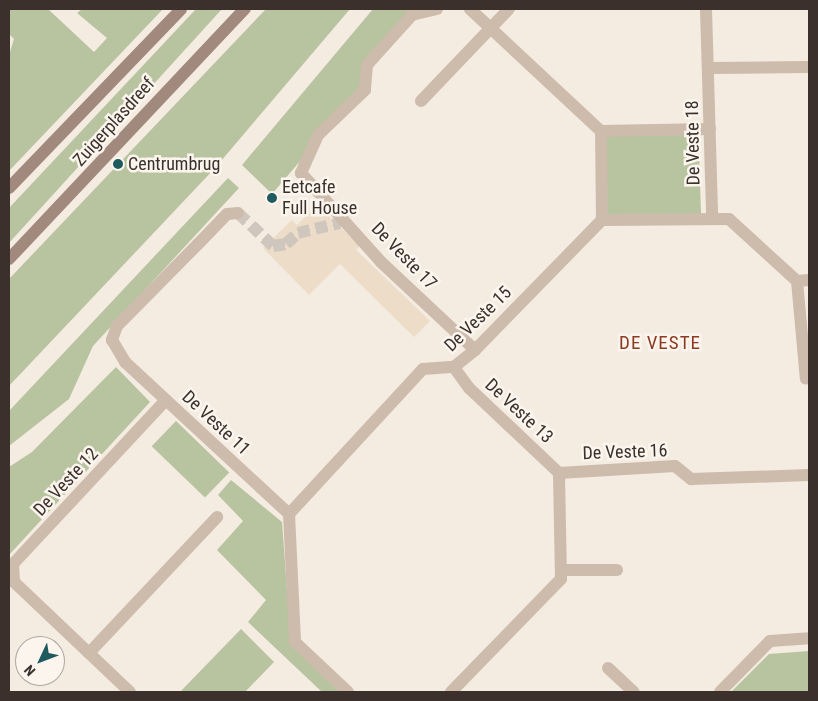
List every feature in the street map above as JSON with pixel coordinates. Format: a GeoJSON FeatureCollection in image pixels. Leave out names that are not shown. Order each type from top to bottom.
{"type":"FeatureCollection","features":[{"type":"Feature","properties":{"kind":"main road","name":"Zuigerplasdreef"},"geometry":{"type":"LineString","coordinates":[[9,188],[181,9]]}},
{"type":"Feature","properties":{"kind":"main road","name":"Zuigerplasdreef"},"geometry":{"type":"LineString","coordinates":[[9,259],[245,9]]}},
{"type":"Feature","properties":{"kind":"street","name":"De Veste 17"},"geometry":{"type":"LineString","coordinates":[[437,9],[412,15],[367,65],[365,90],[318,135],[302,173],[381,262],[475,350]]}},
{"type":"Feature","properties":{"kind":"street"},"geometry":{"type":"LineString","coordinates":[[470,9],[602,131],[710,129]]}},
{"type":"Feature","properties":{"kind":"street"},"geometry":{"type":"LineString","coordinates":[[421,100],[509,9]]}},
{"type":"Feature","properties":{"kind":"street","name":"De Veste 18"},"geometry":{"type":"LineString","coordinates":[[706,9],[710,68],[712,218]]}},
{"type":"Feature","properties":{"kind":"street"},"geometry":{"type":"LineString","coordinates":[[710,68],[809,67]]}},
{"type":"Feature","properties":{"kind":"street"},"geometry":{"type":"LineString","coordinates":[[602,131],[602,220],[729,218],[803,280],[806,379]]}},
{"type":"Feature","properties":{"kind":"street","name":"De Veste 11"},"geometry":{"type":"LineString","coordinates":[[238,213],[227,214],[117,326],[112,340],[116,353],[289,514]]}},
{"type":"Feature","properties":{"kind":"street","name":"De Veste 15"},"geometry":{"type":"LineString","coordinates":[[289,514],[423,369],[454,367],[475,350],[602,220]]}},
{"type":"Feature","properties":{"kind":"street","name":"De Veste 13"},"geometry":{"type":"LineString","coordinates":[[454,367],[469,388],[559,473]]}},
{"type":"Feature","properties":{"kind":"street","name":"De Veste 12"},"geometry":{"type":"LineString","coordinates":[[130,692],[14,582],[13,564],[166,400]]}},
{"type":"Feature","properties":{"kind":"street","name":"De Veste 16"},"geometry":{"type":"LineString","coordinates":[[559,473],[675,466],[691,479],[809,475]]}},
{"type":"Feature","properties":{"kind":"street"},"geometry":{"type":"LineString","coordinates":[[451,692],[561,579],[559,473]]}},
{"type":"Feature","properties":{"kind":"street"},"geometry":{"type":"LineString","coordinates":[[289,514],[295,642],[348,692]]}},
{"type":"Feature","properties":{"kind":"street"},"geometry":{"type":"LineString","coordinates":[[88,653],[217,517]]}},
{"type":"Feature","properties":{"kind":"street"},"geometry":{"type":"LineString","coordinates":[[561,570],[617,570]]}},
{"type":"Feature","properties":{"kind":"street"},"geometry":{"type":"LineString","coordinates":[[720,692],[770,641],[809,638]]}},
{"type":"Feature","properties":{"kind":"street"},"geometry":{"type":"LineString","coordinates":[[608,668],[634,692]]}},
{"type":"Feature","properties":{"kind":"green space"},"geometry":{"type":"Polygon","coordinates":[[[9,9],[48,9],[94,52],[107,38],[77,13],[82,9],[163,9],[9,171],[9,55],[14,39],[9,34],[9,9]]]}},
{"type":"Feature","properties":{"kind":"green space"},"geometry":{"type":"Polygon","coordinates":[[[196,9],[222,9],[9,243],[9,208],[196,9]]]}},
{"type":"Feature","properties":{"kind":"green space"},"geometry":{"type":"Polygon","coordinates":[[[266,9],[350,9],[215,168],[9,386],[9,279],[266,9]]]}},
{"type":"Feature","properties":{"kind":"green space"},"geometry":{"type":"Polygon","coordinates":[[[373,9],[421,9],[364,66],[365,85],[272,194],[242,165],[373,9]]]}},
{"type":"Feature","properties":{"kind":"green space"},"geometry":{"type":"Polygon","coordinates":[[[698,126],[701,220],[601,223],[598,129],[698,126]]]}},
{"type":"Feature","properties":{"kind":"green space"},"geometry":{"type":"Polygon","coordinates":[[[228,178],[239,188],[93,346],[69,399],[9,446],[9,411],[228,178]]]}},
{"type":"Feature","properties":{"kind":"green space"},"geometry":{"type":"Polygon","coordinates":[[[116,367],[150,402],[9,555],[9,467],[32,452],[116,367]]]}},
{"type":"Feature","properties":{"kind":"green space"},"geometry":{"type":"Polygon","coordinates":[[[176,421],[229,472],[205,498],[152,446],[176,421]]]}},
{"type":"Feature","properties":{"kind":"green space"},"geometry":{"type":"Polygon","coordinates":[[[231,480],[282,522],[291,644],[343,692],[322,692],[248,622],[266,600],[217,550],[243,521],[218,495],[231,480]]]}},
{"type":"Feature","properties":{"kind":"green space"},"geometry":{"type":"Polygon","coordinates":[[[241,629],[274,662],[245,692],[180,692],[241,629]]]}},
{"type":"Feature","properties":{"kind":"green space"},"geometry":{"type":"Polygon","coordinates":[[[809,651],[809,692],[731,692],[769,654],[809,651]]]}},
{"type":"Feature","properties":{"kind":"shaded area"},"geometry":{"type":"Polygon","coordinates":[[[317,205],[360,246],[356,250],[430,321],[414,337],[340,264],[309,295],[263,248],[292,220],[297,225],[317,205]]]}},
{"type":"Feature","properties":{"kind":"tunnel"},"geometry":{"type":"LineString","coordinates":[[238,213],[273,246],[286,244],[298,233],[340,223]]}},
{"type":"Feature","properties":{"kind":"place","name":"Centrumbrug"},"geometry":{"type":"Point","coordinates":[118,164]}},
{"type":"Feature","properties":{"kind":"place","name":"Eetcafe Full House"},"geometry":{"type":"Point","coordinates":[272,198]}},
{"type":"Feature","properties":{"kind":"district","name":"DE VESTE"},"geometry":{"type":"Point","coordinates":[660,343]}}]}
